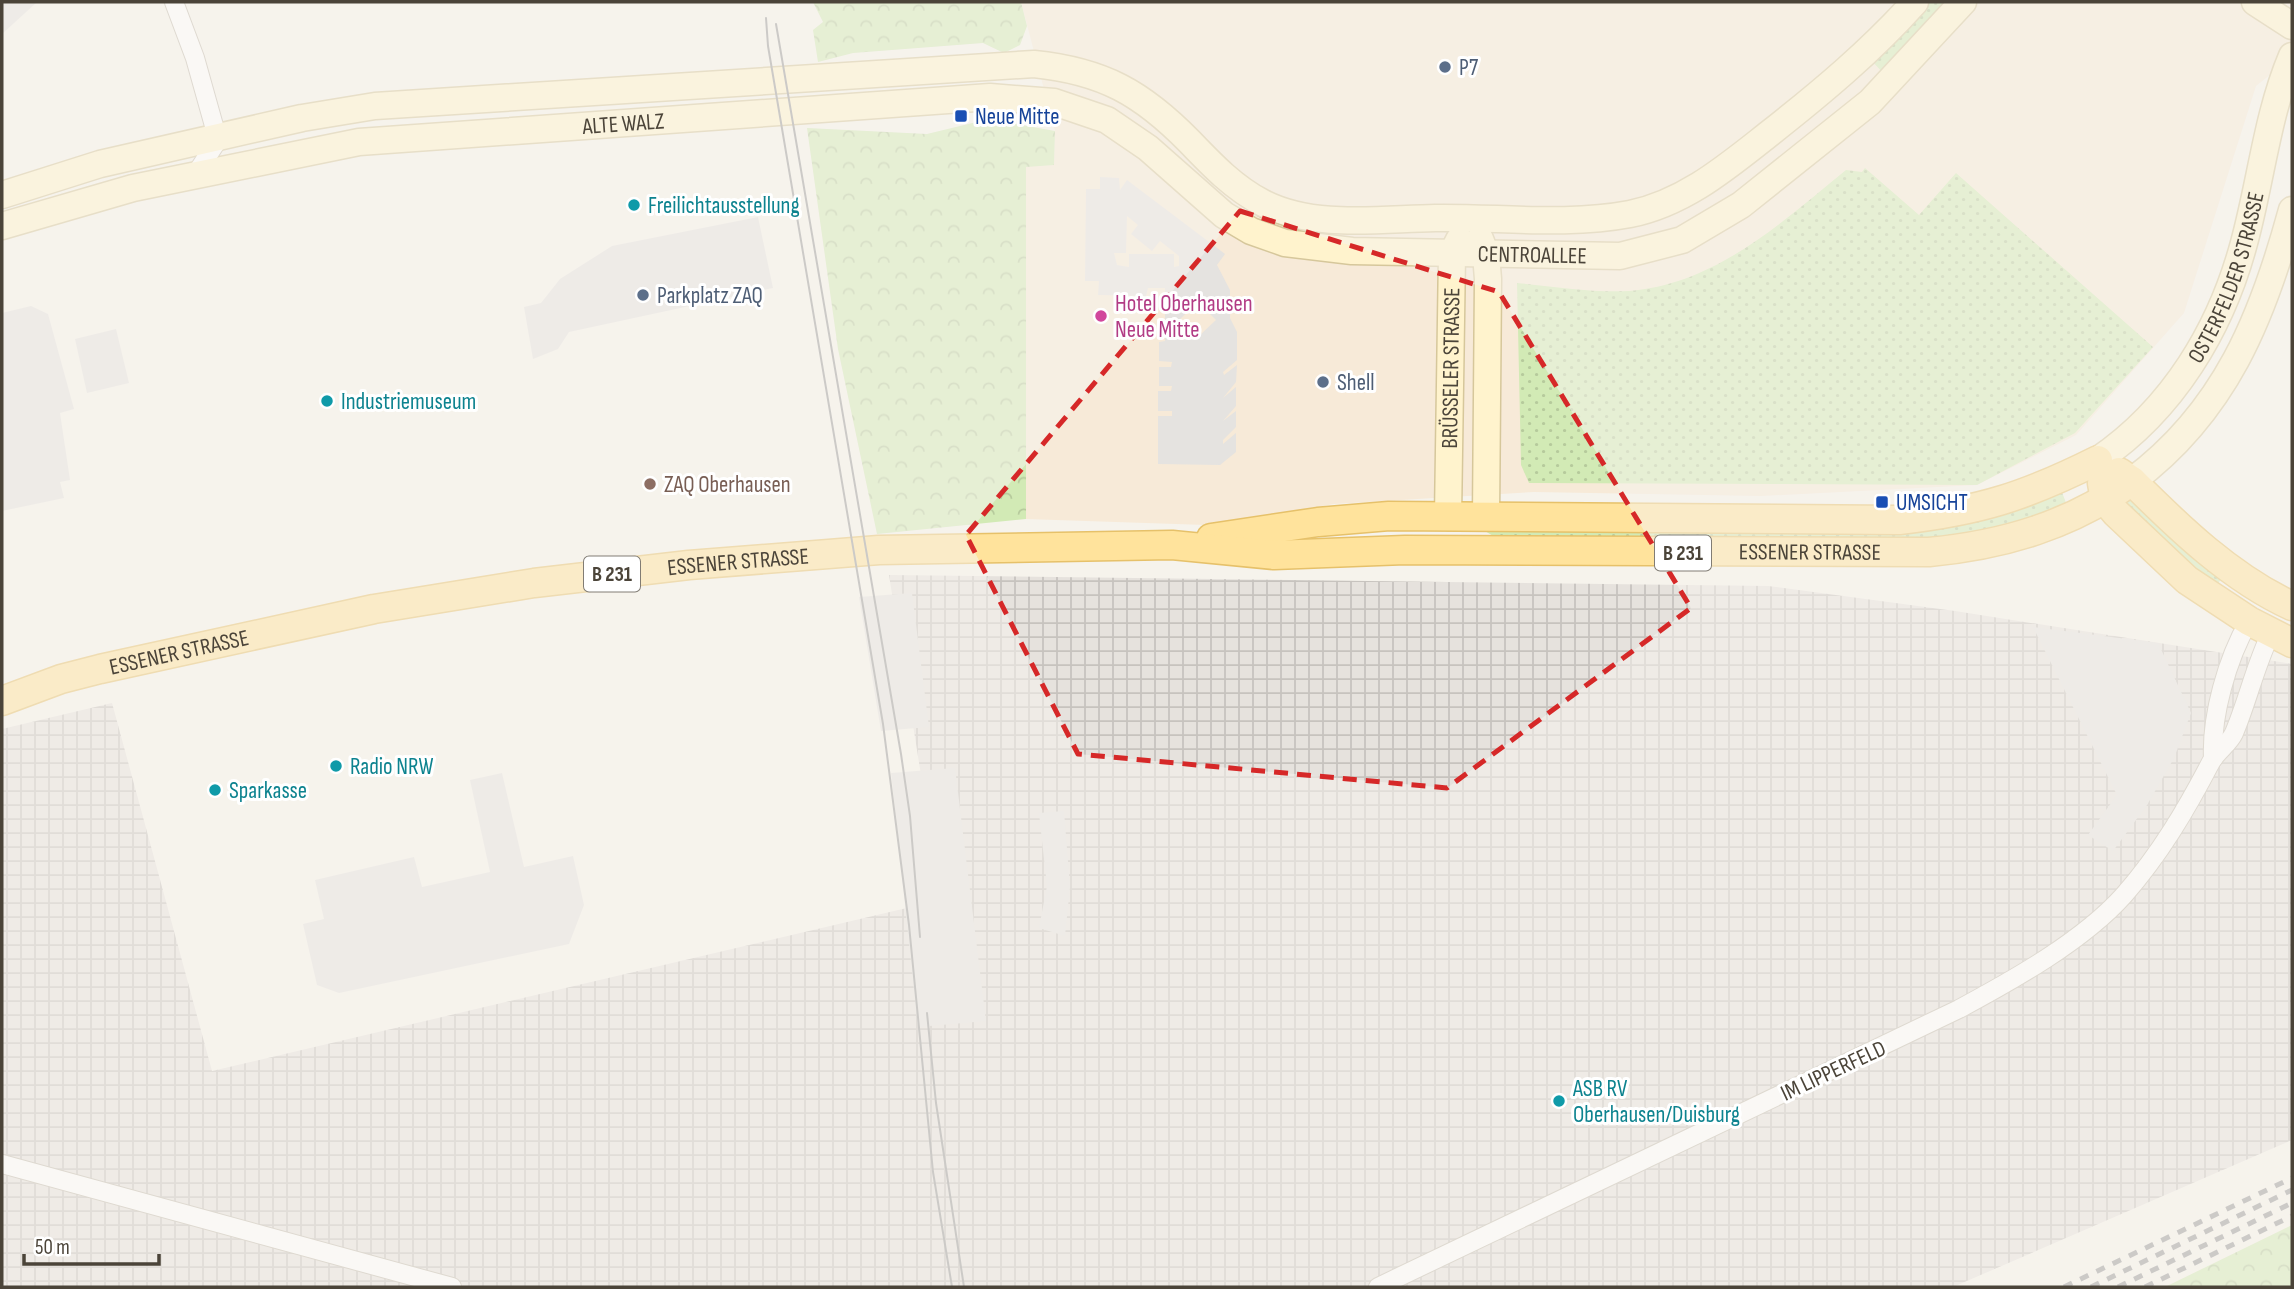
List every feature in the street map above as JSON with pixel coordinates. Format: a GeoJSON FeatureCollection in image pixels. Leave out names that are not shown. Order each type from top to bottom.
{"type":"FeatureCollection","features":[{"type":"Feature","properties":{"kind":"main road"},"geometry":{"type":"LineString","coordinates":[[2098,460],[2133,481],[2207,550],[2283,602],[2270,632],[2187,580],[2129,527],[2105,500],[2098,460]]}},
{"type":"Feature","properties":{"kind":"main road","name":"ESSENER STRASSE"},"geometry":{"type":"LineString","coordinates":[[1172,545],[1349,518],[1899,520],[1952,513],[2016,498],[2098,460]]}},
{"type":"Feature","properties":{"kind":"main road","name":"ESSENER STRASSE"},"geometry":{"type":"LineString","coordinates":[[2,687],[61,679],[374,609],[562,579],[756,558],[879,550],[1172,545],[1273,555],[1462,551],[1929,552],[1978,546],[2031,534],[2082,514],[2133,481]]}},
{"type":"Feature","properties":{"kind":"main road"},"geometry":{"type":"LineString","coordinates":[[1448,517],[1462,551]]}},
{"type":"Feature","properties":{"kind":"main road"},"geometry":{"type":"LineString","coordinates":[[1462,551],[1486,517]]}},
{"type":"Feature","properties":{"kind":"main road","name":"ESSENER STRASSE"},"geometry":{"type":"LineString","coordinates":[[2,701],[61,679]]}},
{"type":"Feature","properties":{"kind":"street"},"geometry":{"type":"LineString","coordinates":[[174,2],[195,58],[218,140],[195,175]]}},
{"type":"Feature","properties":{"kind":"street","name":"CENTROALLEE"},"geometry":{"type":"LineString","coordinates":[[1070,67],[1115,83],[1144,101],[1238,187],[1286,212],[1334,219],[1464,224],[1501,219],[1621,215],[1664,203],[1692,191],[1843,75],[1915,2]]}},
{"type":"Feature","properties":{"kind":"street","name":"CENTROALLEE"},"geometry":{"type":"LineString","coordinates":[[1054,102],[1107,120],[1131,135],[1168,164],[1224,215],[1266,238],[1302,247],[1486,255],[1620,256],[1658,248],[1707,228],[1741,205],[1863,109],[1889,85],[1963,2]]}},
{"type":"Feature","properties":{"kind":"street"},"geometry":{"type":"LineString","coordinates":[[2255,2],[2292,26]]}},
{"type":"Feature","properties":{"kind":"street","name":"OSTERFELDER STRASSE"},"geometry":{"type":"LineString","coordinates":[[2098,460],[2134,434],[2155,412],[2194,359],[2222,307],[2244,242],[2263,155],[2292,57]]}},
{"type":"Feature","properties":{"kind":"street","name":"ALTE WALZ"},"geometry":{"type":"LineString","coordinates":[[2,195],[100,164],[218,140],[302,118],[375,106],[1018,64],[1070,67]]}},
{"type":"Feature","properties":{"kind":"street","name":"ALTE WALZ"},"geometry":{"type":"LineString","coordinates":[[2,226],[103,195],[324,148],[396,138],[990,97],[1054,102]]}},
{"type":"Feature","properties":{"kind":"street","name":"OSTERFELDER STRASSE"},"geometry":{"type":"LineString","coordinates":[[2133,481],[2181,438],[2223,381],[2263,306],[2292,210]]}},
{"type":"Feature","properties":{"kind":"street"},"geometry":{"type":"LineString","coordinates":[[1452,254],[1464,224]]}},
{"type":"Feature","properties":{"kind":"street","name":"BRÜSSELER STRASSE"},"geometry":{"type":"LineString","coordinates":[[1464,224],[1486,255],[1486,517]]}},
{"type":"Feature","properties":{"kind":"street","name":"BRÜSSELER STRASSE"},"geometry":{"type":"LineString","coordinates":[[1448,517],[1452,254]]}},
{"type":"Feature","properties":{"kind":"street","name":"IM LIPPERFELD"},"geometry":{"type":"LineString","coordinates":[[2213,759],[2212,729],[2238,639],[2270,632]]}},
{"type":"Feature","properties":{"kind":"street","name":"IM LIPPERFELD"},"geometry":{"type":"LineString","coordinates":[[1378,1287],[1888,1045],[1998,989],[2088,927],[2122,897],[2174,830],[2213,759],[2233,736],[2256,663],[2270,632]]}},
{"type":"Feature","properties":{"kind":"street"},"geometry":{"type":"LineString","coordinates":[[2,1164],[452,1287]]}},
{"type":"Feature","properties":{"kind":"highlighted area"},"geometry":{"type":"Polygon","coordinates":[[[1240,211],[1499,292],[1691,608],[1447,788],[1078,754],[966,535],[1240,211]]]}},
{"type":"Feature","properties":{"kind":"shaded area"},"geometry":{"type":"Polygon","coordinates":[[[2,2],[37,2],[2,34],[2,2]]]}},
{"type":"Feature","properties":{"kind":"shaded area"},"geometry":{"type":"Polygon","coordinates":[[[1021,2],[2292,2],[2292,69],[2271,74],[2256,86],[2184,313],[2076,435],[1977,485],[1761,496],[1534,492],[1334,504],[1206,525],[1026,519],[1026,166],[1054,165],[1055,131],[1021,2]]]}},
{"type":"Feature","properties":{"kind":"shaded area"},"geometry":{"type":"Polygon","coordinates":[[[1100,177],[1119,178],[1120,190],[1127,180],[1225,254],[1217,265],[1230,290],[1230,318],[1237,332],[1237,360],[1223,372],[1224,375],[1237,365],[1236,382],[1223,398],[1236,387],[1236,406],[1223,421],[1236,411],[1236,427],[1223,440],[1223,444],[1236,433],[1236,452],[1220,465],[1158,464],[1158,416],[1172,416],[1172,411],[1158,411],[1158,391],[1171,391],[1172,386],[1159,386],[1159,367],[1171,367],[1172,362],[1159,361],[1159,342],[1165,341],[1165,288],[1148,288],[1146,296],[1098,295],[1099,281],[1085,281],[1086,189],[1100,189],[1100,177]],[[1127,216],[1126,253],[1114,253],[1117,265],[1129,267],[1129,254],[1174,254],[1174,267],[1179,266],[1179,256],[1160,241],[1152,251],[1131,234],[1138,225],[1127,216]],[[1198,302],[1180,319],[1198,337],[1216,320],[1198,302]]]}},
{"type":"Feature","properties":{"kind":"shaded area","name":"Parkplatz ZAQ"},"geometry":{"type":"Polygon","coordinates":[[[758,217],[773,288],[569,332],[558,349],[533,359],[524,307],[541,303],[560,279],[612,246],[758,217]]]}},
{"type":"Feature","properties":{"kind":"shaded area"},"geometry":{"type":"Polygon","coordinates":[[[31,306],[48,314],[74,409],[60,413],[70,480],[60,482],[64,498],[2,511],[2,313],[31,306]]]}},
{"type":"Feature","properties":{"kind":"shaded area"},"geometry":{"type":"Polygon","coordinates":[[[116,329],[129,383],[87,393],[75,339],[116,329]]]}},
{"type":"Feature","properties":{"kind":"shaded area"},"geometry":{"type":"Polygon","coordinates":[[[889,575],[1768,586],[1955,611],[2292,664],[2292,1140],[1953,1287],[2,1287],[2,729],[112,703],[212,1071],[941,900],[889,575]]]}},
{"type":"Feature","properties":{"kind":"shaded area"},"geometry":{"type":"Polygon","coordinates":[[[912,593],[929,727],[881,731],[859,597],[912,593]]]}},
{"type":"Feature","properties":{"kind":"shaded area"},"geometry":{"type":"Polygon","coordinates":[[[2033,627],[2158,643],[2191,713],[2174,758],[2147,805],[2113,851],[2088,835],[2117,795],[2033,627]]]}},
{"type":"Feature","properties":{"kind":"shaded area"},"geometry":{"type":"Polygon","coordinates":[[[955,768],[986,1021],[918,1027],[891,773],[955,768]]]}},
{"type":"Feature","properties":{"kind":"shaded area"},"geometry":{"type":"Polygon","coordinates":[[[502,773],[524,867],[573,856],[584,905],[569,944],[339,993],[317,985],[303,924],[324,919],[315,880],[414,857],[422,887],[490,872],[470,780],[502,773]]]}},
{"type":"Feature","properties":{"kind":"shaded area"},"geometry":{"type":"Polygon","coordinates":[[[1064,811],[1070,887],[1065,936],[1039,928],[1047,886],[1039,813],[1064,811]]]}},
{"type":"Feature","properties":{"kind":"green space"},"geometry":{"type":"Polygon","coordinates":[[[813,2],[1021,2],[1027,26],[1020,45],[1004,53],[983,43],[853,53],[818,62],[813,30],[823,22],[813,2]]]}},
{"type":"Feature","properties":{"kind":"green space"},"geometry":{"type":"Polygon","coordinates":[[[1924,2],[1949,2],[1884,74],[1871,60],[1924,2]]]}},
{"type":"Feature","properties":{"kind":"green space"},"geometry":{"type":"Polygon","coordinates":[[[989,119],[1055,131],[1054,165],[1026,167],[1026,519],[877,534],[838,349],[807,128],[927,134],[989,119]]]}},
{"type":"Feature","properties":{"kind":"green space"},"geometry":{"type":"Polygon","coordinates":[[[1865,168],[1919,215],[1956,173],[2153,347],[2075,433],[1977,485],[1529,483],[1521,465],[1517,283],[1629,291],[1661,286],[1690,277],[1746,248],[1846,170],[1862,172],[1865,168]]]}},
{"type":"Feature","properties":{"kind":"green space"},"geometry":{"type":"Polygon","coordinates":[[[2060,487],[2068,508],[1949,541],[1502,541],[1483,530],[1864,528],[2060,487]]]}},
{"type":"Feature","properties":{"kind":"green space"},"geometry":{"type":"Polygon","coordinates":[[[2134,499],[2222,577],[2215,589],[2127,508],[2128,501],[2134,499]]]}},
{"type":"Feature","properties":{"kind":"green space"},"geometry":{"type":"Polygon","coordinates":[[[2292,1225],[2292,1287],[2165,1287],[2292,1225]]]}},
{"type":"Feature","properties":{"kind":"tram line"},"geometry":{"type":"LineString","coordinates":[[766,18],[768,46],[883,724],[909,925],[933,1172],[952,1287]]}},
{"type":"Feature","properties":{"kind":"tram line"},"geometry":{"type":"LineString","coordinates":[[776,24],[901,754],[910,816],[920,937]]}},
{"type":"Feature","properties":{"kind":"tram line"},"geometry":{"type":"LineString","coordinates":[[927,1013],[936,1103],[964,1287]]}},
{"type":"Feature","properties":{"kind":"railway"},"geometry":{"type":"LineString","coordinates":[[2064,1287],[2292,1178]]}},
{"type":"Feature","properties":{"kind":"railway"},"geometry":{"type":"LineString","coordinates":[[2091,1287],[2292,1190]]}},
{"type":"Feature","properties":{"kind":"railway"},"geometry":{"type":"LineString","coordinates":[[2118,1287],[2292,1203]]}},
{"type":"Feature","properties":{"kind":"railway"},"geometry":{"type":"LineString","coordinates":[[2145,1287],[2292,1216]]}},
{"type":"Feature","properties":{"kind":"place","name":"P7"},"geometry":{"type":"Point","coordinates":[1445,67]}},
{"type":"Feature","properties":{"kind":"place","name":"Neue Mitte"},"geometry":{"type":"Point","coordinates":[961,116]}},
{"type":"Feature","properties":{"kind":"place","name":"Freilichtausstellung"},"geometry":{"type":"Point","coordinates":[634,205]}},
{"type":"Feature","properties":{"kind":"place","name":"Parkplatz ZAQ"},"geometry":{"type":"Point","coordinates":[643,295]}},
{"type":"Feature","properties":{"kind":"place","name":"Hotel Oberhausen Neue Mitte"},"geometry":{"type":"Point","coordinates":[1101,316]}},
{"type":"Feature","properties":{"kind":"place","name":"Shell"},"geometry":{"type":"Point","coordinates":[1323,382]}},
{"type":"Feature","properties":{"kind":"place","name":"Industriemuseum"},"geometry":{"type":"Point","coordinates":[327,401]}},
{"type":"Feature","properties":{"kind":"place","name":"ZAQ Oberhausen"},"geometry":{"type":"Point","coordinates":[650,484]}},
{"type":"Feature","properties":{"kind":"place","name":"UMSICHT"},"geometry":{"type":"Point","coordinates":[1882,502]}},
{"type":"Feature","properties":{"kind":"place","name":"Radio NRW"},"geometry":{"type":"Point","coordinates":[336,766]}},
{"type":"Feature","properties":{"kind":"place","name":"Sparkasse"},"geometry":{"type":"Point","coordinates":[215,790]}},
{"type":"Feature","properties":{"kind":"place","name":"ASB RV Oberhausen/Duisburg"},"geometry":{"type":"Point","coordinates":[1559,1101]}}]}
